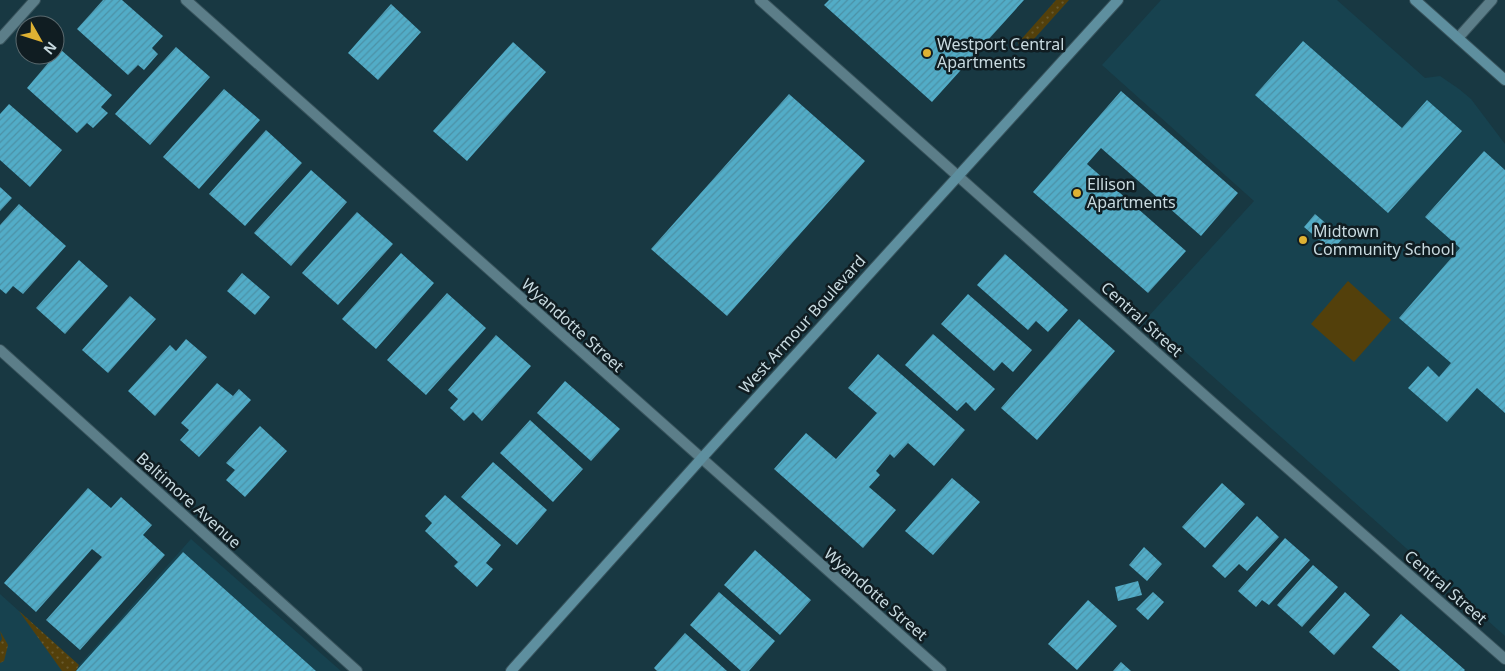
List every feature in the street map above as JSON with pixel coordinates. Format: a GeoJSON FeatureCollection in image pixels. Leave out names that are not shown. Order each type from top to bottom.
{"type":"FeatureCollection","features":[{"type":"Feature","properties":{"kind":"main road","name":"West Armour Boulevard"},"geometry":{"type":"LineString","coordinates":[[511,671],[701,458],[1118,0]]}},
{"type":"Feature","properties":{"kind":"main road"},"geometry":{"type":"LineString","coordinates":[[1414,0],[1505,80]]}},
{"type":"Feature","properties":{"kind":"street"},"geometry":{"type":"LineString","coordinates":[[0,39],[35,0]]}},
{"type":"Feature","properties":{"kind":"street","name":"Wyandotte Street"},"geometry":{"type":"LineString","coordinates":[[186,0],[941,671]]}},
{"type":"Feature","properties":{"kind":"street","name":"Central Street"},"geometry":{"type":"LineString","coordinates":[[760,0],[1212,402],[1505,659]]}},
{"type":"Feature","properties":{"kind":"street"},"geometry":{"type":"LineString","coordinates":[[1458,38],[1492,0]]}},
{"type":"Feature","properties":{"kind":"street","name":"Baltimore Avenue"},"geometry":{"type":"LineString","coordinates":[[0,350],[357,671]]}},
{"type":"Feature","properties":{"kind":"shaded area"},"geometry":{"type":"Polygon","coordinates":[[[1056,0],[1069,0],[1025,49],[1018,43],[1056,0]]]}},
{"type":"Feature","properties":{"kind":"shaded area","name":"Midtown Community School"},"geometry":{"type":"Polygon","coordinates":[[[1161,0],[1337,0],[1425,78],[1440,76],[1471,99],[1505,144],[1505,636],[1147,318],[1254,201],[1102,65],[1161,0]]]}},
{"type":"Feature","properties":{"kind":"shaded area"},"geometry":{"type":"Polygon","coordinates":[[[1348,281],[1391,320],[1354,362],[1311,324],[1348,281]]]}},
{"type":"Feature","properties":{"kind":"shaded area"},"geometry":{"type":"Polygon","coordinates":[[[191,539],[341,671],[0,671],[0,594],[79,665],[191,539]]]}},
{"type":"Feature","properties":{"kind":"shaded area"},"geometry":{"type":"Polygon","coordinates":[[[19,611],[79,665],[76,671],[62,671],[19,611]]]}},
{"type":"Feature","properties":{"kind":"shaded area"},"geometry":{"type":"Polygon","coordinates":[[[0,631],[8,645],[4,661],[0,663],[0,642],[2,639],[0,631]]]}},
{"type":"Feature","properties":{"kind":"building"},"geometry":{"type":"Polygon","coordinates":[[[103,0],[122,0],[163,36],[152,48],[158,54],[144,70],[138,65],[128,75],[77,29],[103,0]]]}},
{"type":"Feature","properties":{"kind":"building","name":"Westport Central Apartments"},"geometry":{"type":"Polygon","coordinates":[[[829,0],[1024,0],[932,102],[824,5],[829,0]]]}},
{"type":"Feature","properties":{"kind":"building"},"geometry":{"type":"Polygon","coordinates":[[[391,4],[421,32],[378,80],[348,53],[391,4]]]}},
{"type":"Feature","properties":{"kind":"building"},"geometry":{"type":"Polygon","coordinates":[[[1303,41],[1402,128],[1427,100],[1462,131],[1388,213],[1255,95],[1303,41]]]}},
{"type":"Feature","properties":{"kind":"building"},"geometry":{"type":"Polygon","coordinates":[[[513,42],[546,72],[467,161],[433,131],[513,42]]]}},
{"type":"Feature","properties":{"kind":"building"},"geometry":{"type":"Polygon","coordinates":[[[176,47],[210,77],[150,145],[115,114],[176,47]]]}},
{"type":"Feature","properties":{"kind":"building"},"geometry":{"type":"Polygon","coordinates":[[[65,53],[112,95],[101,107],[108,113],[93,128],[87,123],[77,133],[27,88],[46,65],[65,65],[65,53]]]}},
{"type":"Feature","properties":{"kind":"building"},"geometry":{"type":"Polygon","coordinates":[[[224,89],[260,120],[199,189],[163,157],[224,89]]]}},
{"type":"Feature","properties":{"kind":"building","name":"Ellison Apartments"},"geometry":{"type":"Polygon","coordinates":[[[1121,91],[1238,193],[1201,236],[1101,148],[1087,164],[1186,251],[1148,293],[1033,192],[1121,91]]]}},
{"type":"Feature","properties":{"kind":"building"},"geometry":{"type":"Polygon","coordinates":[[[789,94],[865,161],[727,316],[651,249],[789,94]]]}},
{"type":"Feature","properties":{"kind":"building"},"geometry":{"type":"Polygon","coordinates":[[[9,104],[62,150],[30,187],[0,160],[0,114],[9,104]]]}},
{"type":"Feature","properties":{"kind":"building"},"geometry":{"type":"Polygon","coordinates":[[[266,130],[302,163],[245,226],[209,194],[266,130]]]}},
{"type":"Feature","properties":{"kind":"building"},"geometry":{"type":"Polygon","coordinates":[[[1484,151],[1505,170],[1505,413],[1477,388],[1447,422],[1408,388],[1428,366],[1439,377],[1451,363],[1399,318],[1460,248],[1425,217],[1484,151]]]}},
{"type":"Feature","properties":{"kind":"building"},"geometry":{"type":"Polygon","coordinates":[[[311,170],[347,202],[291,266],[254,233],[311,170]]]}},
{"type":"Feature","properties":{"kind":"building"},"geometry":{"type":"Polygon","coordinates":[[[0,187],[12,198],[0,211],[0,187]]]}},
{"type":"Feature","properties":{"kind":"building"},"geometry":{"type":"Polygon","coordinates":[[[19,204],[66,246],[23,294],[13,286],[6,294],[0,289],[0,225],[19,204]]]}},
{"type":"Feature","properties":{"kind":"building"},"geometry":{"type":"Polygon","coordinates":[[[357,212],[393,244],[338,305],[302,273],[357,212]]]}},
{"type":"Feature","properties":{"kind":"building"},"geometry":{"type":"Polygon","coordinates":[[[1315,214],[1343,238],[1332,251],[1304,227],[1315,214]]]}},
{"type":"Feature","properties":{"kind":"building"},"geometry":{"type":"Polygon","coordinates":[[[401,253],[434,283],[376,349],[342,319],[401,253]]]}},
{"type":"Feature","properties":{"kind":"building"},"geometry":{"type":"Polygon","coordinates":[[[1005,254],[1068,310],[1048,332],[1036,321],[1028,330],[977,285],[1005,254]]]}},
{"type":"Feature","properties":{"kind":"building"},"geometry":{"type":"Polygon","coordinates":[[[79,260],[108,286],[65,334],[36,308],[79,260]]]}},
{"type":"Feature","properties":{"kind":"building"},"geometry":{"type":"Polygon","coordinates":[[[242,273],[270,297],[255,315],[227,291],[242,273]]]}},
{"type":"Feature","properties":{"kind":"building"},"geometry":{"type":"Polygon","coordinates":[[[447,293],[486,328],[426,395],[387,360],[447,293]]]}},
{"type":"Feature","properties":{"kind":"building"},"geometry":{"type":"Polygon","coordinates":[[[968,294],[1032,350],[1013,372],[1002,362],[994,371],[941,324],[968,294]]]}},
{"type":"Feature","properties":{"kind":"building"},"geometry":{"type":"Polygon","coordinates":[[[130,296],[156,319],[108,373],[82,350],[130,296]]]}},
{"type":"Feature","properties":{"kind":"building"},"geometry":{"type":"Polygon","coordinates":[[[1079,319],[1115,351],[1037,440],[1001,408],[1079,319]]]}},
{"type":"Feature","properties":{"kind":"building"},"geometry":{"type":"Polygon","coordinates":[[[933,334],[995,389],[975,411],[966,402],[957,411],[905,365],[933,334]]]}},
{"type":"Feature","properties":{"kind":"building"},"geometry":{"type":"Polygon","coordinates":[[[496,335],[531,366],[482,421],[473,412],[464,421],[450,408],[458,399],[448,390],[496,335]]]}},
{"type":"Feature","properties":{"kind":"building"},"geometry":{"type":"Polygon","coordinates":[[[186,339],[207,357],[155,416],[128,391],[170,345],[176,351],[186,339]]]}},
{"type":"Feature","properties":{"kind":"building"},"geometry":{"type":"Polygon","coordinates":[[[878,354],[965,430],[934,466],[908,443],[894,458],[890,454],[876,471],[880,475],[869,487],[896,510],[863,548],[774,469],[806,433],[836,459],[877,413],[848,388],[878,354]]]}},
{"type":"Feature","properties":{"kind":"building"},"geometry":{"type":"Polygon","coordinates":[[[565,381],[620,429],[591,461],[537,413],[565,381]]]}},
{"type":"Feature","properties":{"kind":"building"},"geometry":{"type":"Polygon","coordinates":[[[217,383],[233,396],[239,389],[251,400],[199,457],[180,440],[189,430],[181,423],[217,383]]]}},
{"type":"Feature","properties":{"kind":"building"},"geometry":{"type":"Polygon","coordinates":[[[530,420],[583,469],[553,502],[500,453],[530,420]]]}},
{"type":"Feature","properties":{"kind":"building"},"geometry":{"type":"Polygon","coordinates":[[[260,426],[287,451],[245,497],[226,480],[235,470],[226,463],[260,426]]]}},
{"type":"Feature","properties":{"kind":"building"},"geometry":{"type":"Polygon","coordinates":[[[493,462],[547,510],[517,545],[461,497],[493,462]]]}},
{"type":"Feature","properties":{"kind":"building"},"geometry":{"type":"Polygon","coordinates":[[[952,478],[980,502],[933,555],[905,531],[952,478]]]}},
{"type":"Feature","properties":{"kind":"building"},"geometry":{"type":"Polygon","coordinates":[[[1222,483],[1245,504],[1205,548],[1182,527],[1222,483]]]}},
{"type":"Feature","properties":{"kind":"building"},"geometry":{"type":"Polygon","coordinates":[[[88,488],[111,508],[121,497],[152,525],[143,535],[165,555],[80,650],[46,620],[102,557],[92,549],[36,612],[4,583],[88,488]]]}},
{"type":"Feature","properties":{"kind":"building"},"geometry":{"type":"Polygon","coordinates":[[[445,495],[501,545],[486,563],[493,569],[477,587],[454,566],[458,562],[425,531],[432,523],[425,516],[445,495]]]}},
{"type":"Feature","properties":{"kind":"building"},"geometry":{"type":"Polygon","coordinates":[[[1257,516],[1279,537],[1247,571],[1239,564],[1225,578],[1212,566],[1257,516]]]}},
{"type":"Feature","properties":{"kind":"building"},"geometry":{"type":"Polygon","coordinates":[[[1285,538],[1310,560],[1269,605],[1262,600],[1256,607],[1238,591],[1285,538]]]}},
{"type":"Feature","properties":{"kind":"building"},"geometry":{"type":"Polygon","coordinates":[[[1144,547],[1162,564],[1147,581],[1129,565],[1144,547]]]}},
{"type":"Feature","properties":{"kind":"building"},"geometry":{"type":"Polygon","coordinates":[[[755,550],[811,600],[780,635],[724,585],[755,550]]]}},
{"type":"Feature","properties":{"kind":"building"},"geometry":{"type":"Polygon","coordinates":[[[183,552],[212,578],[316,671],[76,671],[183,552]]]}},
{"type":"Feature","properties":{"kind":"building"},"geometry":{"type":"Polygon","coordinates":[[[1313,565],[1338,587],[1302,627],[1277,605],[1313,565]]]}},
{"type":"Feature","properties":{"kind":"building"},"geometry":{"type":"Polygon","coordinates":[[[1138,581],[1142,595],[1118,601],[1115,587],[1138,581]]]}},
{"type":"Feature","properties":{"kind":"building"},"geometry":{"type":"Polygon","coordinates":[[[719,592],[775,641],[749,671],[741,671],[690,625],[719,592]]]}},
{"type":"Feature","properties":{"kind":"building"},"geometry":{"type":"Polygon","coordinates":[[[1153,592],[1164,602],[1148,620],[1136,609],[1153,592]]]}},
{"type":"Feature","properties":{"kind":"building"},"geometry":{"type":"Polygon","coordinates":[[[1345,592],[1370,615],[1334,655],[1309,632],[1345,592]]]}},
{"type":"Feature","properties":{"kind":"building"},"geometry":{"type":"Polygon","coordinates":[[[1088,600],[1117,626],[1077,670],[1048,644],[1088,600]]]}},
{"type":"Feature","properties":{"kind":"building"},"geometry":{"type":"Polygon","coordinates":[[[1401,614],[1465,670],[1400,671],[1372,647],[1401,614]]]}},
{"type":"Feature","properties":{"kind":"building"},"geometry":{"type":"Polygon","coordinates":[[[685,633],[727,671],[657,671],[654,668],[685,633]]]}},
{"type":"Feature","properties":{"kind":"building"},"geometry":{"type":"Polygon","coordinates":[[[1121,662],[1131,671],[1113,671],[1121,662]]]}},
{"type":"Feature","properties":{"kind":"place","name":"Westport Central Apartments"},"geometry":{"type":"Point","coordinates":[927,53]}},
{"type":"Feature","properties":{"kind":"place","name":"Ellison Apartments"},"geometry":{"type":"Point","coordinates":[1077,193]}},
{"type":"Feature","properties":{"kind":"place","name":"Midtown Community School"},"geometry":{"type":"Point","coordinates":[1303,240]}}]}
